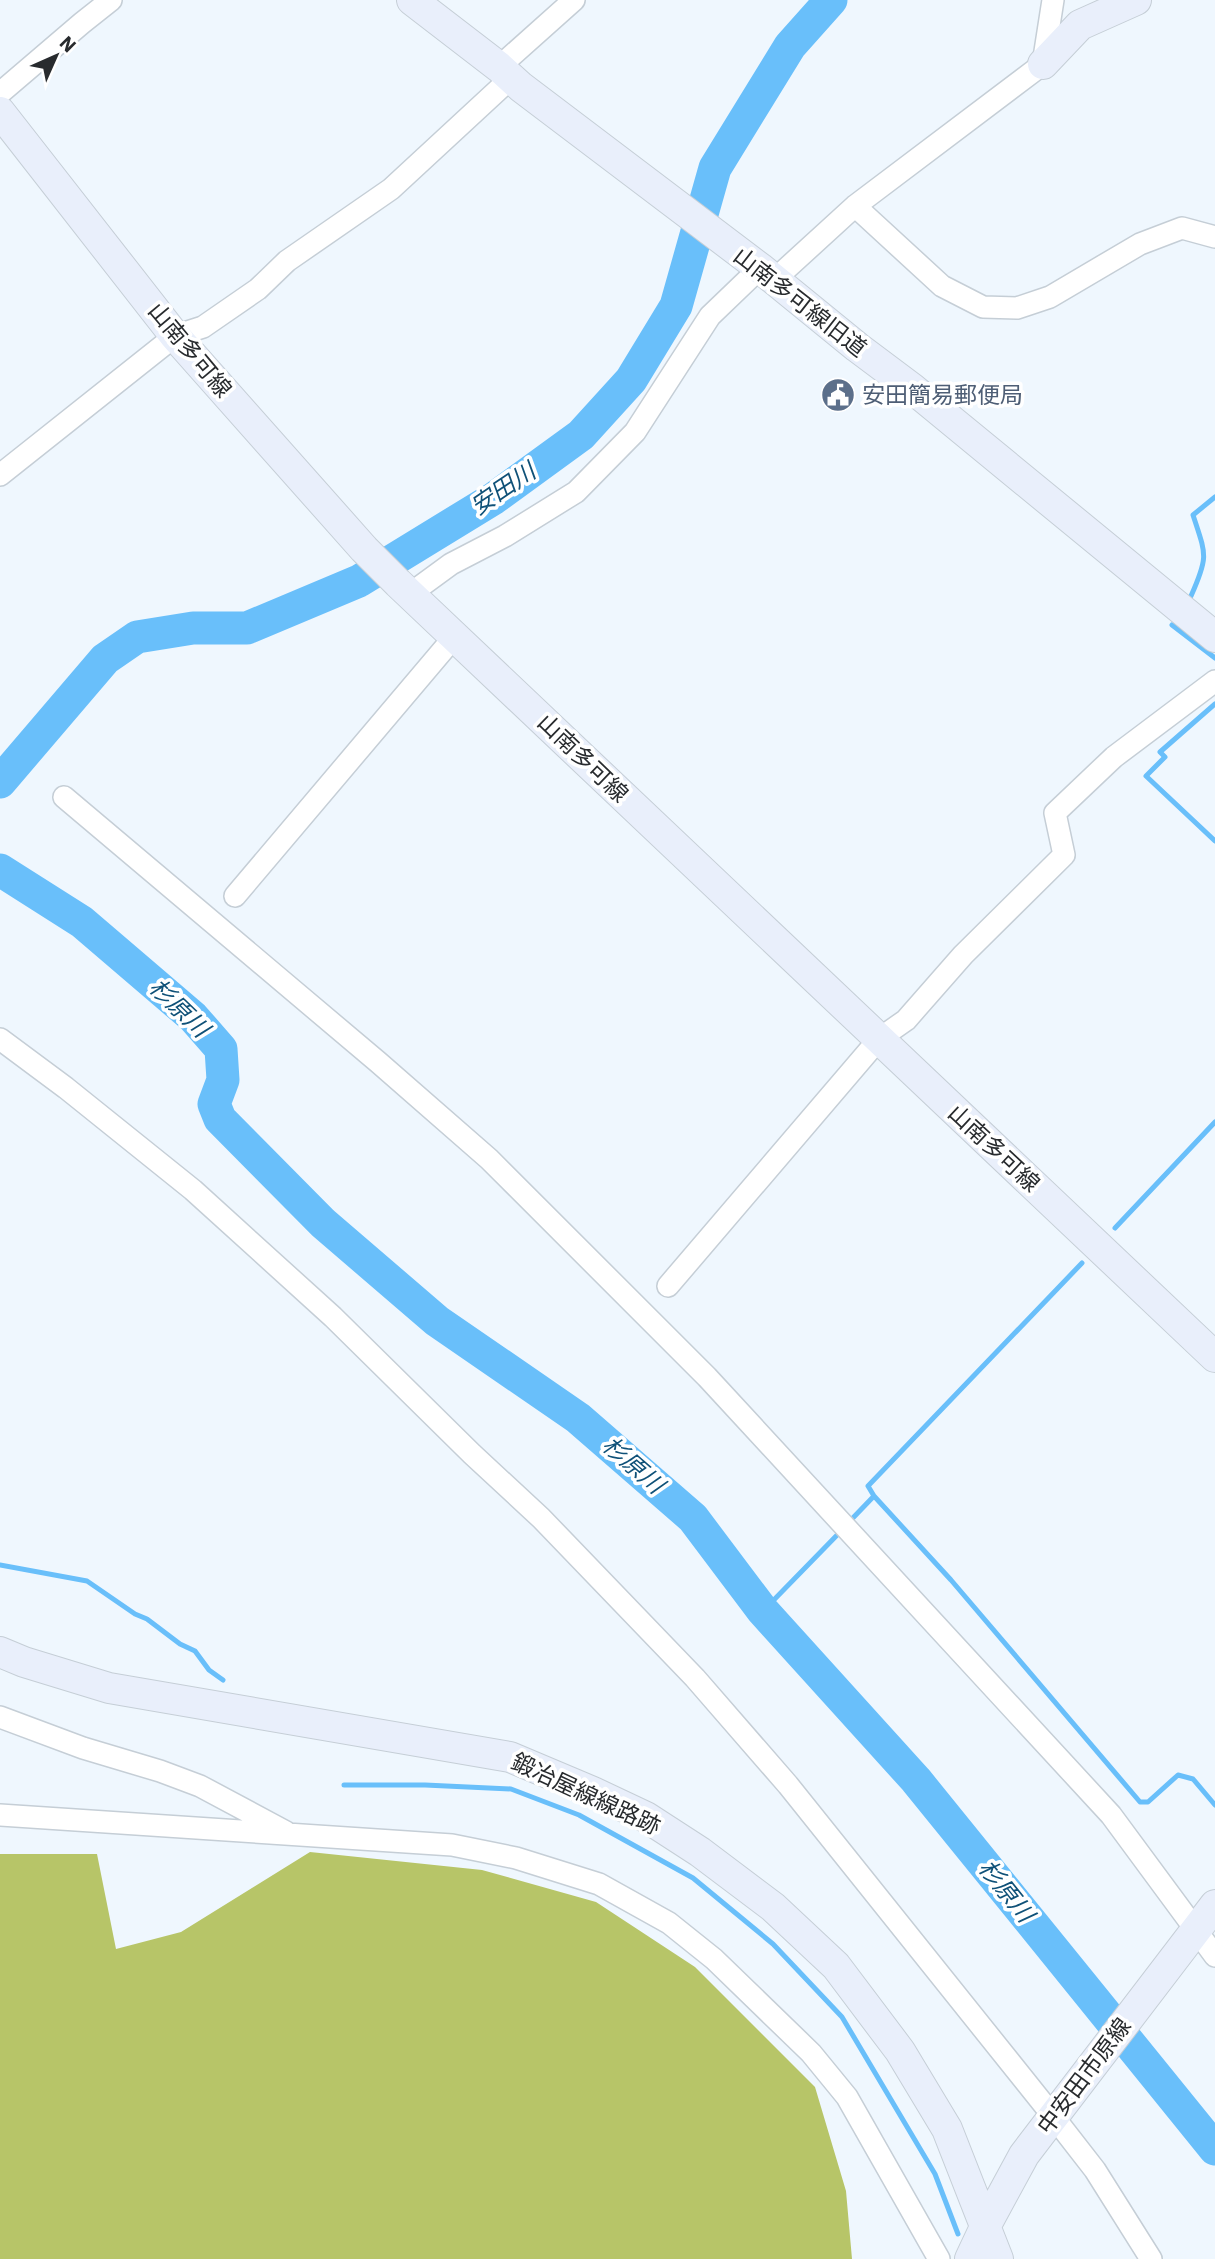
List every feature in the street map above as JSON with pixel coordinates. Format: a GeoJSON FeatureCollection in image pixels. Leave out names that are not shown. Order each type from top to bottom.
{"type":"FeatureCollection","features":[{"type":"Feature","properties":{"kind":"street"},"geometry":{"type":"LineString","coordinates":[[0,93],[111,0]]}},
{"type":"Feature","properties":{"kind":"street","name":"山南多可線旧道"},"geometry":{"type":"LineString","coordinates":[[412,0],[913,389],[1215,637]]}},
{"type":"Feature","properties":{"kind":"street"},"geometry":{"type":"LineString","coordinates":[[0,475],[175,336],[203,327],[258,289],[288,261],[391,189],[574,0]]}},
{"type":"Feature","properties":{"kind":"street"},"geometry":{"type":"LineString","coordinates":[[1043,64],[1053,0]]}},
{"type":"Feature","properties":{"kind":"street"},"geometry":{"type":"LineString","coordinates":[[404,588],[505,536],[576,492],[635,432],[710,316],[1043,64],[1080,25],[1136,0]]}},
{"type":"Feature","properties":{"kind":"street","name":"山南多可線"},"geometry":{"type":"LineString","coordinates":[[0,112],[175,336],[364,549],[1215,1357]]}},
{"type":"Feature","properties":{"kind":"street"},"geometry":{"type":"LineString","coordinates":[[855,206],[942,286],[983,307],[1017,308],[1050,297],[1140,244],[1182,228],[1215,237]]}},
{"type":"Feature","properties":{"kind":"street"},"geometry":{"type":"LineString","coordinates":[[235,897],[449,643],[459,640]]}},
{"type":"Feature","properties":{"kind":"street"},"geometry":{"type":"LineString","coordinates":[[668,1286],[878,1039],[906,1020],[963,955],[1064,855],[1055,813],[1114,757],[1215,681]]}},
{"type":"Feature","properties":{"kind":"street"},"geometry":{"type":"LineString","coordinates":[[64,797],[489,1159],[707,1377],[1111,1815],[1193,1932],[1215,1956]]}},
{"type":"Feature","properties":{"kind":"street"},"geometry":{"type":"LineString","coordinates":[[0,1039],[193,1190],[333,1317],[541,1518],[695,1678],[789,1784],[1058,2110],[1151,2259]]}},
{"type":"Feature","properties":{"kind":"street","name":"鍛冶屋線線路跡"},"geometry":{"type":"LineString","coordinates":[[0,1652],[23,1662],[109,1688],[510,1757],[646,1817],[700,1852],[773,1906],[836,1966],[900,2050],[947,2129],[986,2225]]}},
{"type":"Feature","properties":{"kind":"street"},"geometry":{"type":"LineString","coordinates":[[0,1717],[83,1748],[200,1786],[293,1835]]}},
{"type":"Feature","properties":{"kind":"street"},"geometry":{"type":"LineString","coordinates":[[0,1815],[452,1845],[516,1858],[599,1884],[669,1923],[714,1959],[811,2053],[847,2097],[939,2259]]}},
{"type":"Feature","properties":{"kind":"street","name":"中安田市原線"},"geometry":{"type":"LineString","coordinates":[[970,2259],[1024,2155],[1215,1905]]}},
{"type":"Feature","properties":{"kind":"street"},"geometry":{"type":"LineString","coordinates":[[986,2225],[998,2259]]}},
{"type":"Feature","properties":{"kind":"green space"},"geometry":{"type":"Polygon","coordinates":[[[310,1852],[482,1870],[596,1902],[695,1967],[815,2087],[846,2191],[852,2259],[0,2259],[0,1854],[97,1854],[116,1949],[181,1932],[310,1852]]]}},
{"type":"Feature","properties":{"kind":"waterway","name":"安田川"},"geometry":{"type":"LineString","coordinates":[[0,782],[105,659],[137,637],[193,628],[247,628],[359,581],[493,499],[581,435],[631,380],[676,306],[715,168],[790,46],[831,0]]}},
{"type":"Feature","properties":{"kind":"waterway"},"geometry":{"type":"LineString","coordinates":[[1191,596],[1204,556],[1193,515],[1215,497]]}},
{"type":"Feature","properties":{"kind":"waterway"},"geometry":{"type":"LineString","coordinates":[[1172,625],[1215,658]]}},
{"type":"Feature","properties":{"kind":"waterway"},"geometry":{"type":"LineString","coordinates":[[1215,704],[1160,752],[1165,757],[1146,776],[1215,841]]}},
{"type":"Feature","properties":{"kind":"waterway","name":"杉原川"},"geometry":{"type":"LineString","coordinates":[[0,870],[82,922],[193,1017],[221,1049],[223,1080],[214,1104],[220,1119],[323,1223],[437,1321],[578,1418],[693,1518],[763,1611],[916,1780],[1215,2149]]}},
{"type":"Feature","properties":{"kind":"waterway"},"geometry":{"type":"LineString","coordinates":[[1115,1228],[1215,1122]]}},
{"type":"Feature","properties":{"kind":"waterway"},"geometry":{"type":"LineString","coordinates":[[849,1522],[874,1496],[868,1486],[1082,1263]]}},
{"type":"Feature","properties":{"kind":"waterway"},"geometry":{"type":"LineString","coordinates":[[874,1496],[951,1580],[1140,1802],[1148,1802],[1178,1775],[1193,1779],[1215,1805]]}},
{"type":"Feature","properties":{"kind":"waterway"},"geometry":{"type":"LineString","coordinates":[[763,1611],[843,1529]]}},
{"type":"Feature","properties":{"kind":"waterway"},"geometry":{"type":"LineString","coordinates":[[0,1565],[87,1581],[135,1614],[147,1619],[180,1644],[195,1651],[209,1670],[223,1680]]}},
{"type":"Feature","properties":{"kind":"waterway"},"geometry":{"type":"LineString","coordinates":[[344,1785],[511,1789],[579,1815],[693,1878],[773,1944],[842,2017],[935,2174],[958,2234]]}},
{"type":"Feature","properties":{"kind":"place","name":"安田簡易郵便局"},"geometry":{"type":"Point","coordinates":[838,395]}}]}
